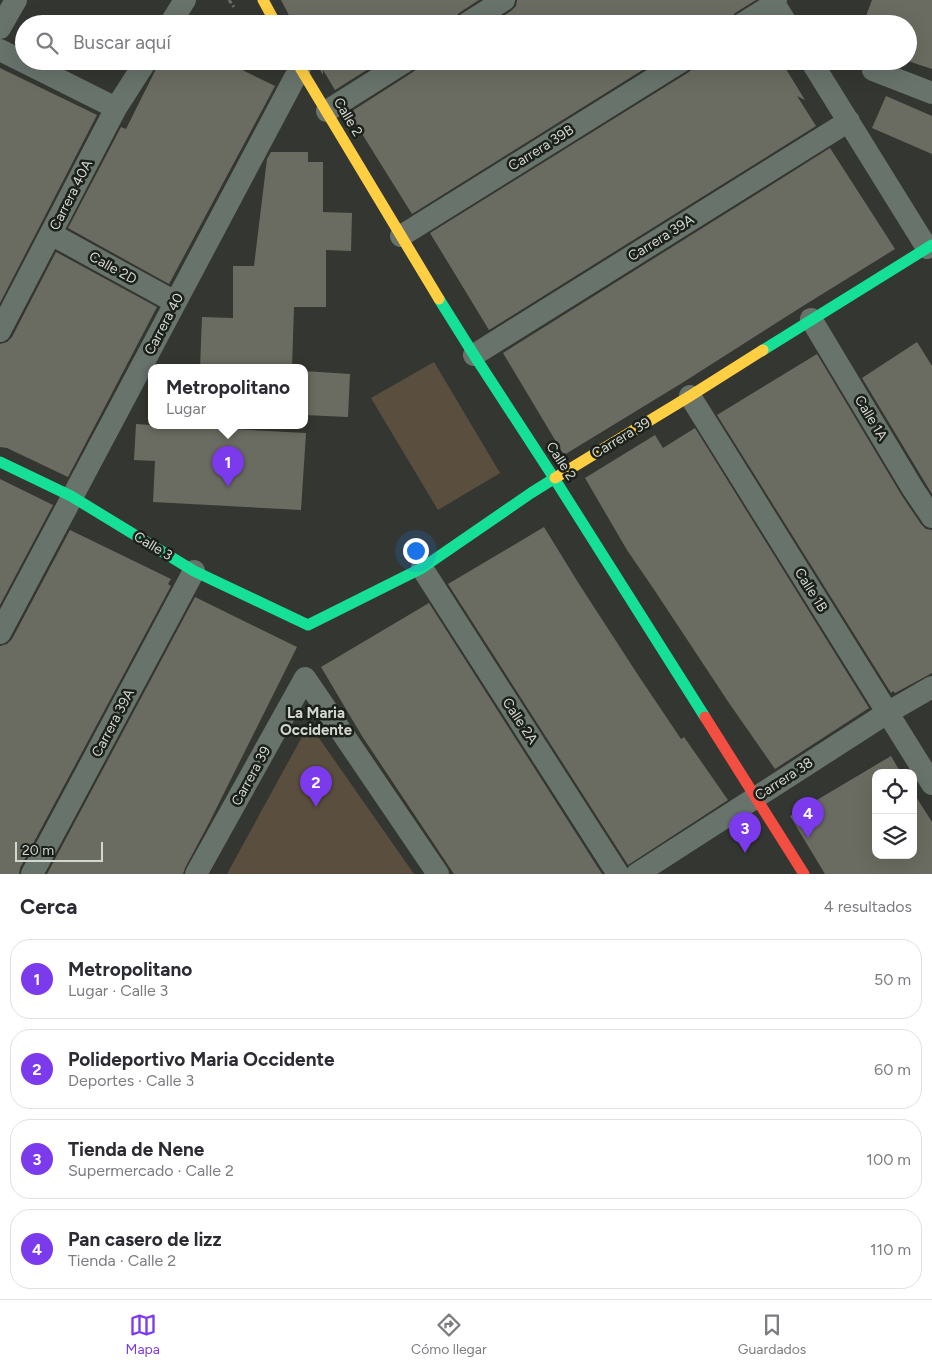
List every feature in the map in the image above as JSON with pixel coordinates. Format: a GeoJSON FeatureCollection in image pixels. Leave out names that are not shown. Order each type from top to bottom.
{"type":"FeatureCollection","features":[{"type":"Feature","properties":{"kind":"street"},"geometry":{"type":"LineString","coordinates":[[0,28],[16,0]]}},
{"type":"Feature","properties":{"kind":"street"},"geometry":{"type":"LineString","coordinates":[[176,15],[185,0]]}},
{"type":"Feature","properties":{"kind":"street"},"geometry":{"type":"LineString","coordinates":[[263,0],[271,15]]}},
{"type":"Feature","properties":{"kind":"street"},"geometry":{"type":"LineString","coordinates":[[480,15],[504,0]]}},
{"type":"Feature","properties":{"kind":"street"},"geometry":{"type":"LineString","coordinates":[[755,15],[774,1],[782,15]]}},
{"type":"Feature","properties":{"kind":"street"},"geometry":{"type":"LineString","coordinates":[[0,50],[15,58]]}},
{"type":"Feature","properties":{"kind":"street"},"geometry":{"type":"LineString","coordinates":[[40,70],[116,108]]}},
{"type":"Feature","properties":{"kind":"street","name":"Carrera 40A"},"geometry":{"type":"LineString","coordinates":[[0,331],[116,108],[140,70]]}},
{"type":"Feature","properties":{"kind":"street","name":"Carrera 40"},"geometry":{"type":"LineString","coordinates":[[0,633],[295,70]]}},
{"type":"Feature","properties":{"kind":"street","name":"Calle 2"},"geometry":{"type":"LineString","coordinates":[[301,70],[474,355],[554,478],[804,874]]}},
{"type":"Feature","properties":{"kind":"street"},"geometry":{"type":"LineString","coordinates":[[327,111],[392,70]]}},
{"type":"Feature","properties":{"kind":"street","name":"Carrera 39B"},"geometry":{"type":"LineString","coordinates":[[401,236],[668,70]]}},
{"type":"Feature","properties":{"kind":"street"},"geometry":{"type":"LineString","coordinates":[[816,70],[929,246]]}},
{"type":"Feature","properties":{"kind":"street"},"geometry":{"type":"LineString","coordinates":[[873,70],[932,93]]}},
{"type":"Feature","properties":{"kind":"street","name":"Carrera 39A"},"geometry":{"type":"LineString","coordinates":[[474,355],[849,121]]}},
{"type":"Feature","properties":{"kind":"street","name":"Calle 2D"},"geometry":{"type":"LineString","coordinates":[[51,234],[175,302]]}},
{"type":"Feature","properties":{"kind":"street","name":"Carrera 39"},"geometry":{"type":"LineString","coordinates":[[308,625],[422,568],[554,478],[690,396],[929,246]]}},
{"type":"Feature","properties":{"kind":"street","name":"Calle 1A"},"geometry":{"type":"LineString","coordinates":[[811,319],[913,489],[932,517]]}},
{"type":"Feature","properties":{"kind":"street","name":"Calle 1B"},"geometry":{"type":"LineString","coordinates":[[690,396],[932,784]]}},
{"type":"Feature","properties":{"kind":"street","name":"Calle 3"},"geometry":{"type":"LineString","coordinates":[[0,462],[71,496],[194,571],[308,625]]}},
{"type":"Feature","properties":{"kind":"street","name":"Calle 2A"},"geometry":{"type":"LineString","coordinates":[[422,568],[618,874]]}},
{"type":"Feature","properties":{"kind":"street","name":"Carrera 39A"},"geometry":{"type":"LineString","coordinates":[[32,874],[194,571]]}},
{"type":"Feature","properties":{"kind":"street","name":"Carrera 39"},"geometry":{"type":"LineString","coordinates":[[196,874],[305,678],[438,874]]}},
{"type":"Feature","properties":{"kind":"street","name":"Carrera 38"},"geometry":{"type":"LineString","coordinates":[[637,874],[887,713],[932,687]]}},
{"type":"Feature","properties":{"kind":"shaded area"},"geometry":{"type":"Polygon","coordinates":[[[434,362],[500,473],[438,510],[371,398],[434,362]]]}},
{"type":"Feature","properties":{"kind":"shaded area"},"geometry":{"type":"Polygon","coordinates":[[[309,724],[321,741],[414,874],[227,874],[309,724]]]}},
{"type":"Feature","properties":{"kind":"building"},"geometry":{"type":"Polygon","coordinates":[[[281,0],[479,0],[457,15],[289,15],[281,0]]]}},
{"type":"Feature","properties":{"kind":"building"},"geometry":{"type":"Polygon","coordinates":[[[517,0],[756,0],[733,15],[505,15],[516,6],[517,0]]]}},
{"type":"Feature","properties":{"kind":"building"},"geometry":{"type":"Polygon","coordinates":[[[872,0],[932,0],[932,69],[917,64],[917,15],[866,15],[872,0]]]}},
{"type":"Feature","properties":{"kind":"building"},"geometry":{"type":"Polygon","coordinates":[[[0,68],[97,115],[0,303],[0,68]]]}},
{"type":"Feature","properties":{"kind":"building"},"geometry":{"type":"Polygon","coordinates":[[[156,70],[242,70],[275,86],[169,284],[68,228],[121,127],[126,129],[156,70]]]}},
{"type":"Feature","properties":{"kind":"building"},"geometry":{"type":"Polygon","coordinates":[[[323,70],[367,70],[335,90],[323,70]]]}},
{"type":"Feature","properties":{"kind":"building"},"geometry":{"type":"Polygon","coordinates":[[[415,70],[643,70],[412,214],[349,113],[415,70]]]}},
{"type":"Feature","properties":{"kind":"building"},"geometry":{"type":"Polygon","coordinates":[[[691,70],[787,70],[805,100],[797,96],[816,126],[489,330],[430,233],[691,70]]]}},
{"type":"Feature","properties":{"kind":"building"},"geometry":{"type":"Polygon","coordinates":[[[886,96],[932,116],[932,154],[872,128],[886,96]]]}},
{"type":"Feature","properties":{"kind":"building"},"geometry":{"type":"Polygon","coordinates":[[[830,148],[895,249],[564,455],[503,353],[830,148]]]}},
{"type":"Feature","properties":{"kind":"building"},"geometry":{"type":"Polygon","coordinates":[[[271,152],[308,152],[308,162],[323,162],[323,212],[352,213],[351,251],[326,250],[326,307],[294,307],[292,364],[200,364],[202,317],[233,318],[233,266],[254,266],[267,159],[271,152]]]}},
{"type":"Feature","properties":{"kind":"building"},"geometry":{"type":"Polygon","coordinates":[[[56,252],[157,307],[68,477],[7,448],[0,447],[0,344],[7,342],[12,337],[56,252]]]}},
{"type":"Feature","properties":{"kind":"building"},"geometry":{"type":"Polygon","coordinates":[[[917,342],[932,366],[932,494],[862,378],[917,342]]]}},
{"type":"Feature","properties":{"kind":"building"},"geometry":{"type":"Polygon","coordinates":[[[817,354],[902,496],[921,524],[926,529],[932,530],[932,673],[895,693],[893,691],[891,693],[717,415],[817,354]]]}},
{"type":"Feature","properties":{"kind":"building"},"geometry":{"type":"Polygon","coordinates":[[[308,371],[350,374],[348,417],[308,415],[308,371]]]}},
{"type":"Feature","properties":{"kind":"building"},"geometry":{"type":"Polygon","coordinates":[[[136,424],[148,425],[148,429],[231,429],[306,433],[301,510],[153,502],[155,461],[134,460],[136,424]]]}},
{"type":"Feature","properties":{"kind":"building"},"geometry":{"type":"Polygon","coordinates":[[[695,428],[869,708],[775,769],[627,550],[585,478],[655,435],[663,448],[695,428]]]}},
{"type":"Feature","properties":{"kind":"building"},"geometry":{"type":"Polygon","coordinates":[[[0,479],[53,505],[0,605],[0,479]]]}},
{"type":"Feature","properties":{"kind":"building"},"geometry":{"type":"Polygon","coordinates":[[[544,527],[579,584],[681,739],[684,737],[728,800],[628,865],[448,584],[544,527]]]}},
{"type":"Feature","properties":{"kind":"building"},"geometry":{"type":"Polygon","coordinates":[[[70,530],[171,579],[168,584],[171,586],[20,868],[19,874],[0,874],[0,646],[7,644],[12,639],[70,530]]]}},
{"type":"Feature","properties":{"kind":"building"},"geometry":{"type":"Polygon","coordinates":[[[195,597],[297,647],[183,874],[47,874],[195,597]]]}},
{"type":"Feature","properties":{"kind":"building"},"geometry":{"type":"Polygon","coordinates":[[[429,603],[602,874],[454,874],[362,736],[321,667],[429,603]]]}},
{"type":"Feature","properties":{"kind":"building"},"geometry":{"type":"Polygon","coordinates":[[[891,756],[899,769],[872,769],[872,859],[917,859],[917,798],[932,822],[932,874],[825,874],[790,816],[891,756]]]}},
{"type":"Feature","properties":{"kind":"traffic: fast"},"geometry":{"type":"LineString","coordinates":[[763,350],[932,245]]}},
{"type":"Feature","properties":{"kind":"traffic: fast"},"geometry":{"type":"LineString","coordinates":[[439,299],[705,717]]}},
{"type":"Feature","properties":{"kind":"traffic: fast"},"geometry":{"type":"LineString","coordinates":[[0,462],[71,496],[194,571],[308,625],[422,568],[555,478]]}},
{"type":"Feature","properties":{"kind":"traffic: slow"},"geometry":{"type":"LineString","coordinates":[[263,0],[271,15]]}},
{"type":"Feature","properties":{"kind":"traffic: slow"},"geometry":{"type":"LineString","coordinates":[[301,70],[439,299]]}},
{"type":"Feature","properties":{"kind":"traffic: slow"},"geometry":{"type":"LineString","coordinates":[[555,478],[763,350]]}},
{"type":"Feature","properties":{"kind":"traffic: jam"},"geometry":{"type":"LineString","coordinates":[[705,717],[804,874]]}},
{"type":"Feature","properties":{"kind":"place","name":"Metropolitano"},"geometry":{"type":"Point","coordinates":[228,487]}},
{"type":"Feature","properties":{"kind":"place","name":"Polideportivo Maria Occidente"},"geometry":{"type":"Point","coordinates":[316,807]}},
{"type":"Feature","properties":{"kind":"place","name":"Pan casero de lizz"},"geometry":{"type":"Point","coordinates":[808,838]}},
{"type":"Feature","properties":{"kind":"place","name":"Tienda de Nene"},"geometry":{"type":"Point","coordinates":[745,853]}},
{"type":"Feature","properties":{"kind":"district","name":"La Maria Occidente"},"geometry":{"type":"Point","coordinates":[316,722]}}]}
